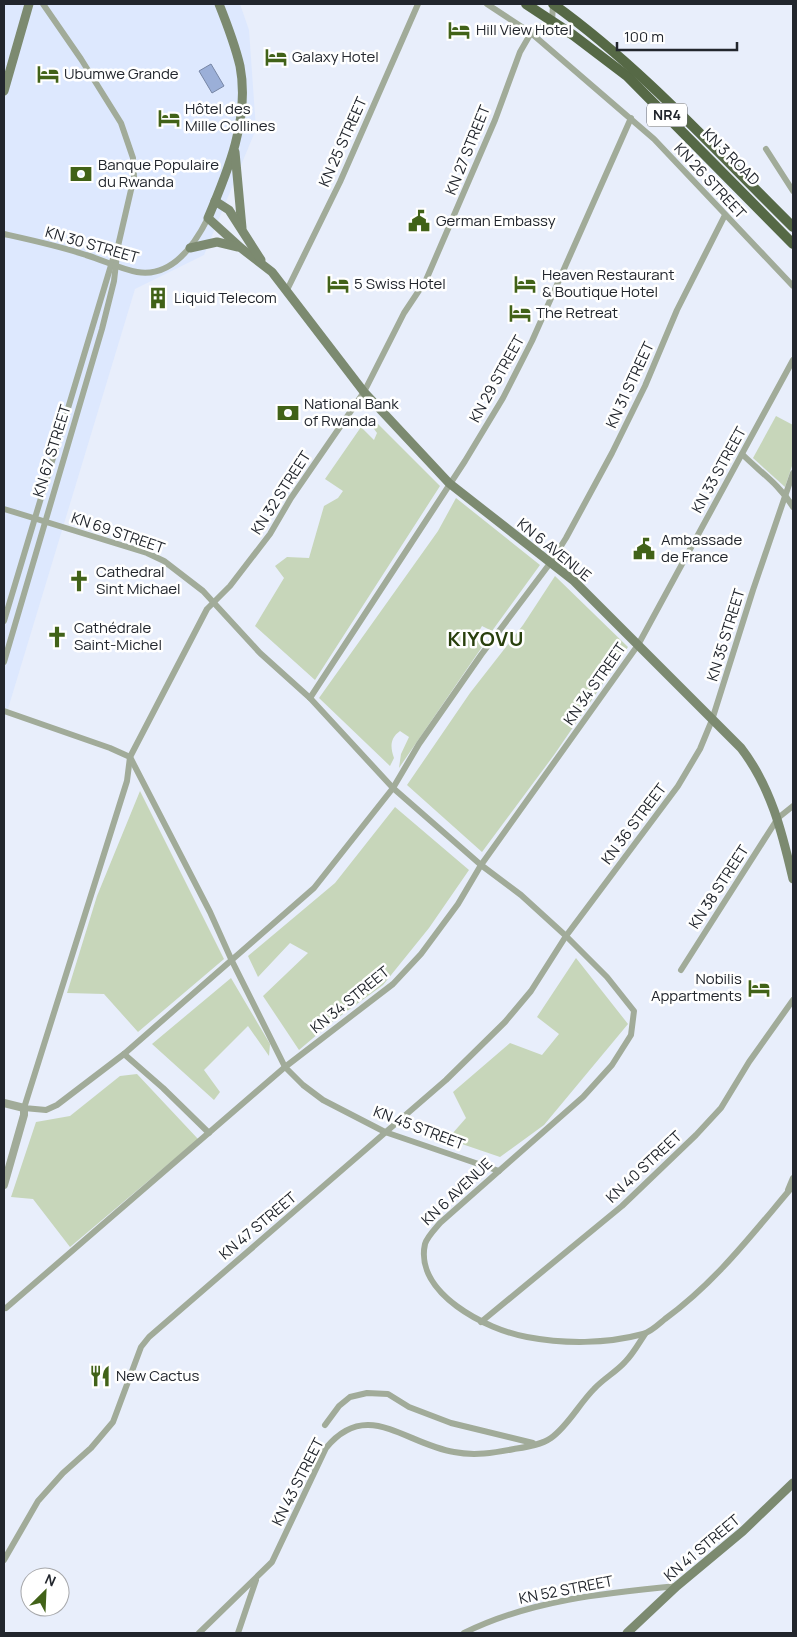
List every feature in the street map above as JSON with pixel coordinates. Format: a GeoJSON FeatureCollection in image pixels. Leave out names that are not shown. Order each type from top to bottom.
{"type":"FeatureCollection","features":[{"type":"Feature","properties":{"kind":"highway","name":"KN 3 ROAD"},"geometry":{"type":"LineString","coordinates":[[526,4],[573,35],[627,76],[793,244]]}},
{"type":"Feature","properties":{"kind":"highway","name":"KN 3 ROAD"},"geometry":{"type":"LineString","coordinates":[[553,4],[586,28],[637,70],[793,228]]}},
{"type":"Feature","properties":{"kind":"main road"},"geometry":{"type":"LineString","coordinates":[[4,91],[28,4]]}},
{"type":"Feature","properties":{"kind":"main road"},"geometry":{"type":"LineString","coordinates":[[208,218],[234,147],[241,113],[242,83],[237,57],[219,4]]}},
{"type":"Feature","properties":{"kind":"main road"},"geometry":{"type":"LineString","coordinates":[[234,147],[242,228]]}},
{"type":"Feature","properties":{"kind":"main road","name":"KN 6 AVENUE"},"geometry":{"type":"LineString","coordinates":[[215,201],[229,210],[262,262],[287,290],[364,392],[449,483],[551,562],[638,645],[741,748],[754,765],[778,818],[793,879]]}},
{"type":"Feature","properties":{"kind":"main road","name":"KN 6 AVENUE"},"geometry":{"type":"LineString","coordinates":[[208,218],[241,248],[262,262]]}},
{"type":"Feature","properties":{"kind":"main road"},"geometry":{"type":"LineString","coordinates":[[190,248],[217,242],[241,248]]}},
{"type":"Feature","properties":{"kind":"main road","name":"KN 41 STREET"},"geometry":{"type":"LineString","coordinates":[[627,1633],[677,1586],[743,1531],[793,1483]]}},
{"type":"Feature","properties":{"kind":"street","name":"KN 67 STREET"},"geometry":{"type":"LineString","coordinates":[[4,662],[44,520],[102,329],[114,264],[134,177],[130,146],[121,123],[44,4]]}},
{"type":"Feature","properties":{"kind":"street","name":"KN 25 STREET"},"geometry":{"type":"LineString","coordinates":[[287,290],[340,182],[418,4]]}},
{"type":"Feature","properties":{"kind":"street","name":"KN 26 STREET"},"geometry":{"type":"LineString","coordinates":[[487,4],[531,33],[654,139],[793,286]]}},
{"type":"Feature","properties":{"kind":"street"},"geometry":{"type":"LineString","coordinates":[[531,33],[552,22],[553,4]]}},
{"type":"Feature","properties":{"kind":"street","name":"KN 27 STREET"},"geometry":{"type":"LineString","coordinates":[[364,392],[404,313],[426,280],[495,120],[520,52],[531,33]]}},
{"type":"Feature","properties":{"kind":"street","name":"KN 29 STREET"},"geometry":{"type":"LineString","coordinates":[[310,698],[465,461],[523,360],[631,118]]}},
{"type":"Feature","properties":{"kind":"street"},"geometry":{"type":"LineString","coordinates":[[766,149],[793,191]]}},
{"type":"Feature","properties":{"kind":"street","name":"KN 31 STREET"},"geometry":{"type":"LineString","coordinates":[[24,1108],[46,1110],[57,1105],[124,1054],[232,961],[314,888],[393,788],[419,744],[481,655],[551,562],[612,453],[677,310],[725,215]]}},
{"type":"Feature","properties":{"kind":"street","name":"KN 30 STREET"},"geometry":{"type":"LineString","coordinates":[[4,234],[64,248],[138,272],[159,270],[171,265],[190,248],[208,218]]}},
{"type":"Feature","properties":{"kind":"street","name":"KN 67 STREET"},"geometry":{"type":"LineString","coordinates":[[4,621],[92,325],[114,264]]}},
{"type":"Feature","properties":{"kind":"street"},"geometry":{"type":"LineString","coordinates":[[92,325],[102,329]]}},
{"type":"Feature","properties":{"kind":"street","name":"KN 33 STREET"},"geometry":{"type":"LineString","coordinates":[[638,645],[793,360]]}},
{"type":"Feature","properties":{"kind":"street","name":"KN 32 STREET"},"geometry":{"type":"LineString","coordinates":[[212,602],[230,586],[270,534],[291,498],[364,392]]}},
{"type":"Feature","properties":{"kind":"street"},"geometry":{"type":"LineString","coordinates":[[742,454],[786,495],[793,507]]}},
{"type":"Feature","properties":{"kind":"street","name":"KN 35 STREET"},"geometry":{"type":"LineString","coordinates":[[712,720],[756,581],[793,473]]}},
{"type":"Feature","properties":{"kind":"street","name":"KN 69 STREET"},"geometry":{"type":"LineString","coordinates":[[4,509],[129,547],[164,561],[189,579],[229,617],[260,653],[310,698]]}},
{"type":"Feature","properties":{"kind":"street"},"geometry":{"type":"LineString","coordinates":[[4,1185],[20,1132],[24,1108],[127,781],[130,757],[212,602]]}},
{"type":"Feature","properties":{"kind":"street","name":"KN 34 STREET"},"geometry":{"type":"LineString","coordinates":[[6,1308],[285,1067],[393,984],[421,954],[458,904],[481,865],[638,645]]}},
{"type":"Feature","properties":{"kind":"street","name":"KN 6 AVENUE"},"geometry":{"type":"LineString","coordinates":[[310,698],[393,788],[481,865],[521,895],[566,936],[607,977],[634,1011],[631,1035],[612,1065],[583,1097],[440,1223],[425,1243],[424,1265],[438,1289],[481,1322],[526,1337],[580,1343],[645,1334],[680,1308],[739,1251],[793,1186]]}},
{"type":"Feature","properties":{"kind":"street"},"geometry":{"type":"LineString","coordinates":[[4,711],[110,748],[130,757]]}},
{"type":"Feature","properties":{"kind":"street","name":"KN 36 STREET"},"geometry":{"type":"LineString","coordinates":[[566,936],[678,786],[700,749],[712,720]]}},
{"type":"Feature","properties":{"kind":"street","name":"KN 45 STREET"},"geometry":{"type":"LineString","coordinates":[[130,757],[210,912],[232,961],[285,1067],[303,1085],[323,1100],[385,1132],[499,1171]]}},
{"type":"Feature","properties":{"kind":"street","name":"KN 38 STREET"},"geometry":{"type":"LineString","coordinates":[[681,970],[778,818],[793,806]]}},
{"type":"Feature","properties":{"kind":"street","name":"KN 47 STREET"},"geometry":{"type":"LineString","coordinates":[[4,1560],[38,1501],[63,1473],[91,1448],[113,1422],[141,1347],[149,1337],[446,1080],[505,1022],[546,970],[566,936]]}},
{"type":"Feature","properties":{"kind":"street","name":"KN 40 STREET"},"geometry":{"type":"LineString","coordinates":[[481,1322],[622,1206],[696,1135],[721,1108],[749,1062],[793,1000]]}},
{"type":"Feature","properties":{"kind":"street"},"geometry":{"type":"LineString","coordinates":[[124,1054],[163,1088],[209,1133]]}},
{"type":"Feature","properties":{"kind":"street"},"geometry":{"type":"LineString","coordinates":[[4,1103],[24,1108]]}},
{"type":"Feature","properties":{"kind":"street","name":"KN 6 AVENUE"},"geometry":{"type":"LineString","coordinates":[[787,1193],[793,1178]]}},
{"type":"Feature","properties":{"kind":"street","name":"KN 43 STREET"},"geometry":{"type":"LineString","coordinates":[[198,1633],[272,1562],[326,1448],[336,1436],[358,1425],[372,1424],[422,1444],[469,1454],[498,1452],[540,1445],[550,1439],[560,1429],[593,1390],[626,1362],[645,1334]]}},
{"type":"Feature","properties":{"kind":"street"},"geometry":{"type":"LineString","coordinates":[[324,1425],[339,1406],[350,1397],[367,1392],[388,1394],[409,1407],[451,1423],[540,1445]]}},
{"type":"Feature","properties":{"kind":"street"},"geometry":{"type":"LineString","coordinates":[[238,1633],[257,1578]]}},
{"type":"Feature","properties":{"kind":"street","name":"KN 52 STREET"},"geometry":{"type":"LineString","coordinates":[[464,1633],[493,1619],[574,1598],[677,1586]]}},
{"type":"Feature","properties":{"kind":"shaded area"},"geometry":{"type":"Polygon","coordinates":[[[4,4],[240,4],[249,30],[256,129],[204,255],[135,289],[4,722],[4,4]]]}},
{"type":"Feature","properties":{"kind":"green space"},"geometry":{"type":"Polygon","coordinates":[[[776,416],[793,425],[793,463],[785,487],[753,458],[776,416]]]}},
{"type":"Feature","properties":{"kind":"green space"},"geometry":{"type":"Polygon","coordinates":[[[374,420],[440,486],[315,680],[255,626],[284,578],[275,566],[287,557],[309,558],[324,506],[338,498],[343,491],[325,479],[361,427],[374,440],[377,433],[369,422],[374,420]]]}},
{"type":"Feature","properties":{"kind":"green space"},"geometry":{"type":"Polygon","coordinates":[[[456,498],[540,565],[492,631],[482,626],[475,638],[482,647],[399,768],[401,754],[409,737],[400,731],[394,737],[392,750],[394,758],[390,766],[319,698],[438,531],[456,498]]]}},
{"type":"Feature","properties":{"kind":"green space"},"geometry":{"type":"Polygon","coordinates":[[[555,576],[628,647],[554,755],[482,852],[407,785],[470,693],[523,625],[555,576]]]}},
{"type":"Feature","properties":{"kind":"green space"},"geometry":{"type":"Polygon","coordinates":[[[140,791],[224,959],[138,1032],[104,994],[67,993],[97,896],[140,791]]]}},
{"type":"Feature","properties":{"kind":"green space"},"geometry":{"type":"Polygon","coordinates":[[[395,807],[469,870],[429,928],[383,985],[332,1022],[299,1050],[263,996],[308,953],[290,943],[258,977],[248,956],[335,883],[395,807]]]}},
{"type":"Feature","properties":{"kind":"green space"},"geometry":{"type":"Polygon","coordinates":[[[576,958],[628,1024],[544,1125],[500,1157],[421,1130],[427,1125],[452,1134],[466,1118],[453,1092],[510,1043],[542,1055],[559,1034],[537,1017],[576,958]]]}},
{"type":"Feature","properties":{"kind":"green space"},"geometry":{"type":"Polygon","coordinates":[[[231,978],[270,1044],[269,1056],[248,1026],[204,1070],[220,1092],[214,1100],[152,1044],[231,978]]]}},
{"type":"Feature","properties":{"kind":"green space"},"geometry":{"type":"Polygon","coordinates":[[[137,1074],[198,1139],[70,1247],[33,1199],[11,1197],[36,1122],[70,1116],[120,1076],[137,1074]]]}},
{"type":"Feature","properties":{"kind":"water"},"geometry":{"type":"Polygon","coordinates":[[[211,64],[224,86],[212,93],[199,71],[211,64]]]}},
{"type":"Feature","properties":{"kind":"place","name":"Hill View Hotel"},"geometry":{"type":"Point","coordinates":[459,30]}},
{"type":"Feature","properties":{"kind":"place","name":"Galaxy Hotel"},"geometry":{"type":"Point","coordinates":[276,57]}},
{"type":"Feature","properties":{"kind":"place","name":"Ubumwe Grande"},"geometry":{"type":"Point","coordinates":[48,74]}},
{"type":"Feature","properties":{"kind":"place","name":"Hôtel des Mille Collines"},"geometry":{"type":"Point","coordinates":[169,118]}},
{"type":"Feature","properties":{"kind":"place","name":"Banque Populaire du Rwanda"},"geometry":{"type":"Point","coordinates":[81,174]}},
{"type":"Feature","properties":{"kind":"place","name":"German Embassy"},"geometry":{"type":"Point","coordinates":[419,221]}},
{"type":"Feature","properties":{"kind":"place","name":"5 Swiss Hotel"},"geometry":{"type":"Point","coordinates":[338,284]}},
{"type":"Feature","properties":{"kind":"place","name":"Heaven Restaurant & Boutique Hotel"},"geometry":{"type":"Point","coordinates":[525,284]}},
{"type":"Feature","properties":{"kind":"place","name":"Liquid Telecom"},"geometry":{"type":"Point","coordinates":[158,298]}},
{"type":"Feature","properties":{"kind":"place","name":"The Retreat"},"geometry":{"type":"Point","coordinates":[520,313]}},
{"type":"Feature","properties":{"kind":"place","name":"National Bank of Rwanda"},"geometry":{"type":"Point","coordinates":[288,413]}},
{"type":"Feature","properties":{"kind":"place","name":"Ambassade de France"},"geometry":{"type":"Point","coordinates":[644,549]}},
{"type":"Feature","properties":{"kind":"place","name":"Cathedral Sint Michael"},"geometry":{"type":"Point","coordinates":[79,581]}},
{"type":"Feature","properties":{"kind":"place","name":"Cathédrale Saint-Michel"},"geometry":{"type":"Point","coordinates":[57,637]}},
{"type":"Feature","properties":{"kind":"place","name":"Nobilis Appartments"},"geometry":{"type":"Point","coordinates":[759,988]}},
{"type":"Feature","properties":{"kind":"place","name":"New Cactus"},"geometry":{"type":"Point","coordinates":[100,1376]}},
{"type":"Feature","properties":{"kind":"district","name":"KIYOVU"},"geometry":{"type":"Point","coordinates":[486,639]}}]}
